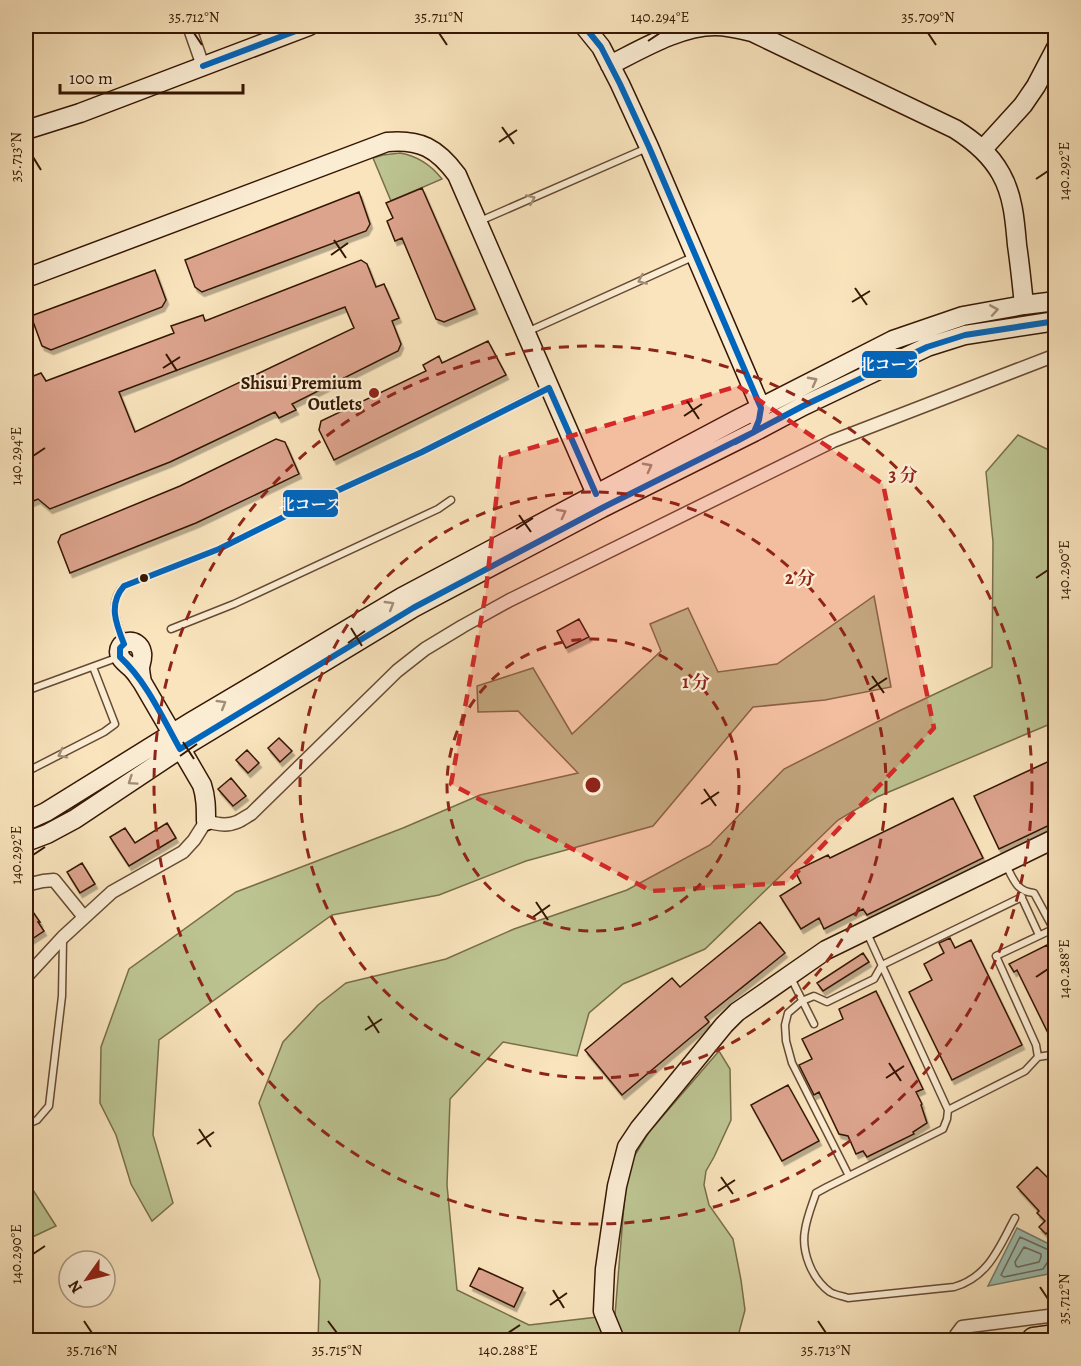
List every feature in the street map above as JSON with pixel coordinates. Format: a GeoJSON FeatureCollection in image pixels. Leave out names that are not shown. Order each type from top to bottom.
{"type":"FeatureCollection","features":[{"type":"Feature","properties":{"kind":"highway"},"geometry":{"type":"LineString","coordinates":[[1034,1341],[1056,1337]]}},
{"type":"Feature","properties":{"kind":"street"},"geometry":{"type":"LineString","coordinates":[[189,26],[203,66]]}},
{"type":"Feature","properties":{"kind":"street"},"geometry":{"type":"LineString","coordinates":[[26,130],[80,113],[309,26]]}},
{"type":"Feature","properties":{"kind":"street"},"geometry":{"type":"LineString","coordinates":[[584,26],[601,47],[649,147],[761,408],[754,432]]}},
{"type":"Feature","properties":{"kind":"street"},"geometry":{"type":"LineString","coordinates":[[610,64],[681,32],[714,26],[730,27],[752,32],[955,129],[983,149],[1001,174],[1011,201],[1024,305]]}},
{"type":"Feature","properties":{"kind":"street"},"geometry":{"type":"LineString","coordinates":[[983,149],[1023,105],[1056,48]]}},
{"type":"Feature","properties":{"kind":"street"},"geometry":{"type":"LineString","coordinates":[[26,278],[387,142],[415,142],[432,149],[447,161],[457,175],[596,494]]}},
{"type":"Feature","properties":{"kind":"street"},"geometry":{"type":"LineString","coordinates":[[26,842],[75,819],[176,742],[201,716],[402,597],[596,494],[893,339],[963,316],[1056,301]]}},
{"type":"Feature","properties":{"kind":"street"},"geometry":{"type":"LineString","coordinates":[[26,821],[176,742],[413,608],[602,508],[803,406],[927,347],[965,335],[1056,321]]}},
{"type":"Feature","properties":{"kind":"street"},"geometry":{"type":"LineString","coordinates":[[206,821],[237,823],[251,814],[397,671],[463,626],[510,600],[833,441],[1056,355]]}},
{"type":"Feature","properties":{"kind":"street"},"geometry":{"type":"LineString","coordinates":[[761,408],[778,411],[803,406]]}},
{"type":"Feature","properties":{"kind":"street"},"geometry":{"type":"LineString","coordinates":[[26,977],[63,937],[112,892],[183,852],[206,821],[205,794],[202,785],[142,682],[140,665],[142,653],[134,642],[130,641],[122,650]]}},
{"type":"Feature","properties":{"kind":"street"},"geometry":{"type":"LineString","coordinates":[[615,1341],[603,1311],[605,1269],[617,1186],[627,1148],[639,1129],[724,1025],[737,1012],[826,950],[1056,838]]}},
{"type":"Feature","properties":{"kind":"street"},"geometry":{"type":"LineString","coordinates":[[26,885],[54,880],[84,917]]}},
{"type":"Feature","properties":{"kind":"street"},"geometry":{"type":"LineString","coordinates":[[956,1335],[962,1327],[1056,1315]]}},
{"type":"Feature","properties":{"kind":"lane"},"geometry":{"type":"LineString","coordinates":[[477,223],[649,147]]}},
{"type":"Feature","properties":{"kind":"lane"},"geometry":{"type":"LineString","coordinates":[[524,332],[695,256]]}},
{"type":"Feature","properties":{"kind":"lane"},"geometry":{"type":"LineString","coordinates":[[26,691],[93,667],[122,650],[114,607],[117,595],[124,586],[223,547],[549,388]]}},
{"type":"Feature","properties":{"kind":"lane"},"geometry":{"type":"LineString","coordinates":[[171,629],[241,600],[438,509],[451,500]]}},
{"type":"Feature","properties":{"kind":"lane"},"geometry":{"type":"LineString","coordinates":[[26,772],[104,732],[115,724],[93,667]]}},
{"type":"Feature","properties":{"kind":"lane"},"geometry":{"type":"LineString","coordinates":[[1005,864],[1040,935]]}},
{"type":"Feature","properties":{"kind":"lane"},"geometry":{"type":"LineString","coordinates":[[1017,887],[1034,893],[1053,928],[996,956],[1036,1045],[1038,1058]]}},
{"type":"Feature","properties":{"kind":"lane"},"geometry":{"type":"LineString","coordinates":[[849,1176],[792,1063],[786,1041],[785,1025],[788,1013],[802,1001],[814,996],[827,1002],[874,979],[882,965],[1022,897]]}},
{"type":"Feature","properties":{"kind":"lane"},"geometry":{"type":"LineString","coordinates":[[866,931],[948,1110],[947,1119],[943,1129],[816,1194],[805,1231],[805,1252],[816,1277],[832,1293],[848,1298],[967,1284],[990,1263],[1015,1218]]}},
{"type":"Feature","properties":{"kind":"lane"},"geometry":{"type":"LineString","coordinates":[[26,1125],[37,1120],[49,1106],[62,996],[63,937]]}},
{"type":"Feature","properties":{"kind":"lane"},"geometry":{"type":"LineString","coordinates":[[789,975],[814,1024]]}},
{"type":"Feature","properties":{"kind":"lane"},"geometry":{"type":"LineString","coordinates":[[948,1110],[1025,1071],[1038,1058],[1056,1054]]}},
{"type":"Feature","properties":{"kind":"highlighted area"},"geometry":{"type":"Polygon","coordinates":[[[738,386],[883,484],[934,728],[787,883],[651,891],[451,784],[485,598],[501,457],[738,386]]]}},
{"type":"Feature","properties":{"kind":"green space"},"geometry":{"type":"Polygon","coordinates":[[[400,153],[424,162],[442,179],[391,201],[373,158],[400,153]]]}},
{"type":"Feature","properties":{"kind":"green space"},"geometry":{"type":"Polygon","coordinates":[[[1018,435],[1055,453],[1055,722],[877,797],[838,820],[705,949],[623,984],[589,1013],[577,1056],[503,1042],[450,1099],[447,1185],[457,1290],[529,1325],[615,1315],[627,1168],[649,1132],[719,1051],[730,1069],[731,1120],[706,1171],[704,1185],[709,1205],[733,1239],[745,1310],[737,1340],[318,1340],[320,1280],[259,1103],[283,1042],[318,1005],[346,983],[446,959],[514,929],[627,890],[710,845],[784,769],[992,667],[993,542],[986,472],[1018,435]]]}},
{"type":"Feature","properties":{"kind":"green space"},"geometry":{"type":"Polygon","coordinates":[[[874,596],[891,687],[825,700],[753,707],[653,826],[526,861],[439,895],[332,915],[159,1040],[153,1135],[173,1203],[152,1221],[131,1184],[116,1135],[100,1103],[101,1047],[129,969],[236,892],[403,828],[480,795],[578,773],[518,711],[478,712],[477,686],[533,668],[572,734],[661,651],[650,624],[688,608],[718,672],[777,664],[874,596]]]}},
{"type":"Feature","properties":{"kind":"green space"},"geometry":{"type":"Polygon","coordinates":[[[26,1179],[56,1226],[26,1240],[26,1179]]]}},
{"type":"Feature","properties":{"kind":"water"},"geometry":{"type":"Polygon","coordinates":[[[1017,1228],[1055,1247],[1055,1259],[1048,1274],[988,1286],[1017,1228]]]}},
{"type":"Feature","properties":{"kind":"building"},"geometry":{"type":"Polygon","coordinates":[[[422,188],[475,309],[444,322],[436,319],[402,238],[395,241],[387,221],[393,218],[386,203],[422,188]]]}},
{"type":"Feature","properties":{"kind":"building"},"geometry":{"type":"Polygon","coordinates":[[[359,192],[370,224],[366,231],[202,292],[195,287],[185,260],[359,192]]]}},
{"type":"Feature","properties":{"kind":"building"},"geometry":{"type":"Polygon","coordinates":[[[361,260],[367,264],[376,287],[384,284],[399,318],[392,321],[401,344],[398,351],[292,404],[296,410],[279,418],[275,412],[170,462],[50,509],[38,499],[26,504],[26,388],[29,387],[26,379],[41,373],[46,381],[174,333],[171,326],[203,315],[205,321],[361,260]],[[345,307],[119,392],[135,432],[354,328],[345,307]]]}},
{"type":"Feature","properties":{"kind":"building"},"geometry":{"type":"Polygon","coordinates":[[[155,270],[166,300],[162,307],[51,350],[42,346],[31,316],[155,270]]]}},
{"type":"Feature","properties":{"kind":"building"},"geometry":{"type":"Polygon","coordinates":[[[488,341],[506,375],[334,460],[319,430],[321,421],[426,371],[423,365],[439,356],[442,363],[488,341]]]}},
{"type":"Feature","properties":{"kind":"building"},"geometry":{"type":"Polygon","coordinates":[[[276,439],[285,442],[299,474],[196,523],[70,573],[58,542],[61,535],[180,486],[276,439]]]}},
{"type":"Feature","properties":{"kind":"building"},"geometry":{"type":"Polygon","coordinates":[[[579,619],[589,637],[566,648],[557,631],[579,619]]]}},
{"type":"Feature","properties":{"kind":"building"},"geometry":{"type":"Polygon","coordinates":[[[279,738],[292,751],[280,762],[268,748],[279,738]]]}},
{"type":"Feature","properties":{"kind":"building"},"geometry":{"type":"Polygon","coordinates":[[[247,750],[259,763],[248,773],[236,760],[247,750]]]}},
{"type":"Feature","properties":{"kind":"building"},"geometry":{"type":"Polygon","coordinates":[[[1056,758],[1056,822],[999,849],[974,796],[1056,758]]]}},
{"type":"Feature","properties":{"kind":"building"},"geometry":{"type":"Polygon","coordinates":[[[231,778],[246,796],[233,806],[218,789],[231,778]]]}},
{"type":"Feature","properties":{"kind":"building"},"geometry":{"type":"Polygon","coordinates":[[[953,798],[983,858],[867,915],[863,909],[824,929],[819,918],[801,929],[780,896],[801,883],[795,871],[828,855],[830,858],[953,798]]]}},
{"type":"Feature","properties":{"kind":"building"},"geometry":{"type":"Polygon","coordinates":[[[167,823],[176,838],[129,866],[110,837],[125,828],[135,843],[167,823]]]}},
{"type":"Feature","properties":{"kind":"building"},"geometry":{"type":"Polygon","coordinates":[[[82,863],[95,884],[80,893],[67,872],[82,863]]]}},
{"type":"Feature","properties":{"kind":"building"},"geometry":{"type":"Polygon","coordinates":[[[26,902],[44,931],[29,941],[26,935],[26,902]]]}},
{"type":"Feature","properties":{"kind":"building"},"geometry":{"type":"Polygon","coordinates":[[[760,922],[785,953],[705,1017],[709,1022],[622,1095],[585,1050],[672,978],[680,987],[760,922]]]}},
{"type":"Feature","properties":{"kind":"building"},"geometry":{"type":"Polygon","coordinates":[[[950,938],[955,948],[971,940],[1022,1045],[952,1080],[909,992],[932,980],[924,964],[944,953],[939,943],[950,938]]]}},
{"type":"Feature","properties":{"kind":"building"},"geometry":{"type":"Polygon","coordinates":[[[1047,945],[1050,950],[1056,947],[1056,1029],[1048,1033],[1017,970],[1014,972],[1009,964],[1047,945]]]}},
{"type":"Feature","properties":{"kind":"building"},"geometry":{"type":"Polygon","coordinates":[[[863,953],[869,962],[823,991],[817,983],[863,953]]]}},
{"type":"Feature","properties":{"kind":"building"},"geometry":{"type":"Polygon","coordinates":[[[876,991],[923,1089],[916,1092],[927,1123],[913,1132],[914,1134],[867,1157],[863,1151],[856,1154],[848,1136],[839,1134],[819,1092],[814,1095],[799,1065],[812,1059],[802,1039],[843,1019],[839,1009],[876,991]]]}},
{"type":"Feature","properties":{"kind":"building"},"geometry":{"type":"Polygon","coordinates":[[[788,1085],[819,1141],[782,1161],[751,1105],[788,1085]]]}},
{"type":"Feature","properties":{"kind":"building"},"geometry":{"type":"Polygon","coordinates":[[[1037,1167],[1056,1186],[1056,1231],[1052,1228],[1046,1234],[1039,1227],[1045,1221],[1037,1213],[1039,1211],[1017,1187],[1037,1167]]]}},
{"type":"Feature","properties":{"kind":"building"},"geometry":{"type":"Polygon","coordinates":[[[479,1268],[523,1288],[514,1307],[470,1286],[479,1268]]]}},
{"type":"Feature","properties":{"kind":"transit line","name":"北コース"},"geometry":{"type":"LineString","coordinates":[[203,66],[309,26]]}},
{"type":"Feature","properties":{"kind":"transit line","name":"北コース"},"geometry":{"type":"LineString","coordinates":[[180,749],[413,608],[602,508],[754,432],[761,408],[620,84],[601,47],[584,26]]}},
{"type":"Feature","properties":{"kind":"transit line","name":"北コース"},"geometry":{"type":"LineString","coordinates":[[735,442],[803,406],[927,347],[965,335],[1056,321]]}},
{"type":"Feature","properties":{"kind":"transit line","name":"北コース"},"geometry":{"type":"LineString","coordinates":[[549,388],[596,494]]}},
{"type":"Feature","properties":{"kind":"transit line","name":"北コース"},"geometry":{"type":"LineString","coordinates":[[124,644],[115,614],[116,600],[124,586],[219,549],[422,452],[549,388]]}},
{"type":"Feature","properties":{"kind":"transit line","name":"北コース"},"geometry":{"type":"LineString","coordinates":[[124,644],[120,648],[120,657],[146,689],[180,749]]}},
{"type":"Feature","properties":{"kind":"place","name":"Shisui Premium Outlets"},"geometry":{"type":"Point","coordinates":[374,393]}}]}
